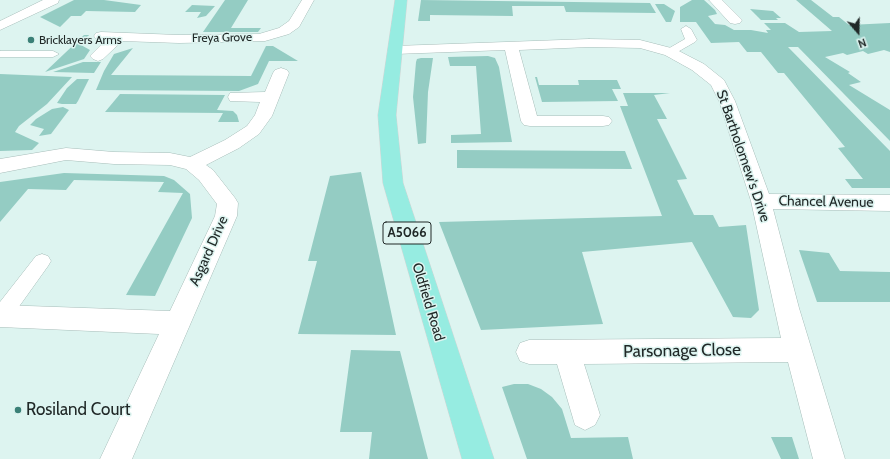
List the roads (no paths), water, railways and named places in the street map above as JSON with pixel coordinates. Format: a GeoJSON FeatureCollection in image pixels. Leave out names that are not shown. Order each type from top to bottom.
{"type":"FeatureCollection","features":[{"type":"Feature","properties":{"kind":"main road","name":"Oldfield Road"},"geometry":{"type":"LineString","coordinates":[[401,0],[386,115],[393,183],[478,459]]}},
{"type":"Feature","properties":{"kind":"street"},"geometry":{"type":"LineString","coordinates":[[0,26],[53,0]]}},
{"type":"Feature","properties":{"kind":"street","name":"Freya Grove"},"geometry":{"type":"LineString","coordinates":[[101,36],[179,39],[260,38],[284,31],[294,24],[308,0]]}},
{"type":"Feature","properties":{"kind":"street"},"geometry":{"type":"LineString","coordinates":[[715,0],[735,20]]}},
{"type":"Feature","properties":{"kind":"street"},"geometry":{"type":"LineString","coordinates":[[98,56],[119,36]]}},
{"type":"Feature","properties":{"kind":"street","name":"St Bartholomew's Drive"},"geometry":{"type":"LineString","coordinates":[[395,50],[616,43],[640,44],[670,52],[711,76],[721,87],[727,101],[761,201],[797,350],[829,459]]}},
{"type":"Feature","properties":{"kind":"street"},"geometry":{"type":"LineString","coordinates":[[511,46],[530,121],[603,121]]}},
{"type":"Feature","properties":{"kind":"street"},"geometry":{"type":"LineString","coordinates":[[192,164],[245,136],[259,123],[281,73]]}},
{"type":"Feature","properties":{"kind":"street"},"geometry":{"type":"LineString","coordinates":[[236,97],[271,97]]}},
{"type":"Feature","properties":{"kind":"street","name":"Asgard Drive"},"geometry":{"type":"LineString","coordinates":[[0,166],[66,154],[114,158],[170,159],[192,164],[206,175],[228,203],[226,216],[116,459]]}},
{"type":"Feature","properties":{"kind":"street","name":"Chancel Avenue"},"geometry":{"type":"LineString","coordinates":[[761,201],[890,203]]}},
{"type":"Feature","properties":{"kind":"street"},"geometry":{"type":"LineString","coordinates":[[0,316],[177,323]]}},
{"type":"Feature","properties":{"kind":"street","name":"Parsonage Close"},"geometry":{"type":"LineString","coordinates":[[529,352],[797,350]]}},
{"type":"Feature","properties":{"kind":"street"},"geometry":{"type":"LineString","coordinates":[[567,352],[584,415]]}},
{"type":"Feature","properties":{"kind":"lane"},"geometry":{"type":"LineString","coordinates":[[670,52],[691,40],[686,29]]}},
{"type":"Feature","properties":{"kind":"lane"},"geometry":{"type":"LineString","coordinates":[[0,54],[53,54]]}},
{"type":"Feature","properties":{"kind":"lane"},"geometry":{"type":"LineString","coordinates":[[0,316],[42,261]]}},
{"type":"Feature","properties":{"kind":"place","name":"Bricklayers Arms"},"geometry":{"type":"Point","coordinates":[31,40]}},
{"type":"Feature","properties":{"kind":"place","name":"Rosiland Court"},"geometry":{"type":"Point","coordinates":[18,410]}}]}
